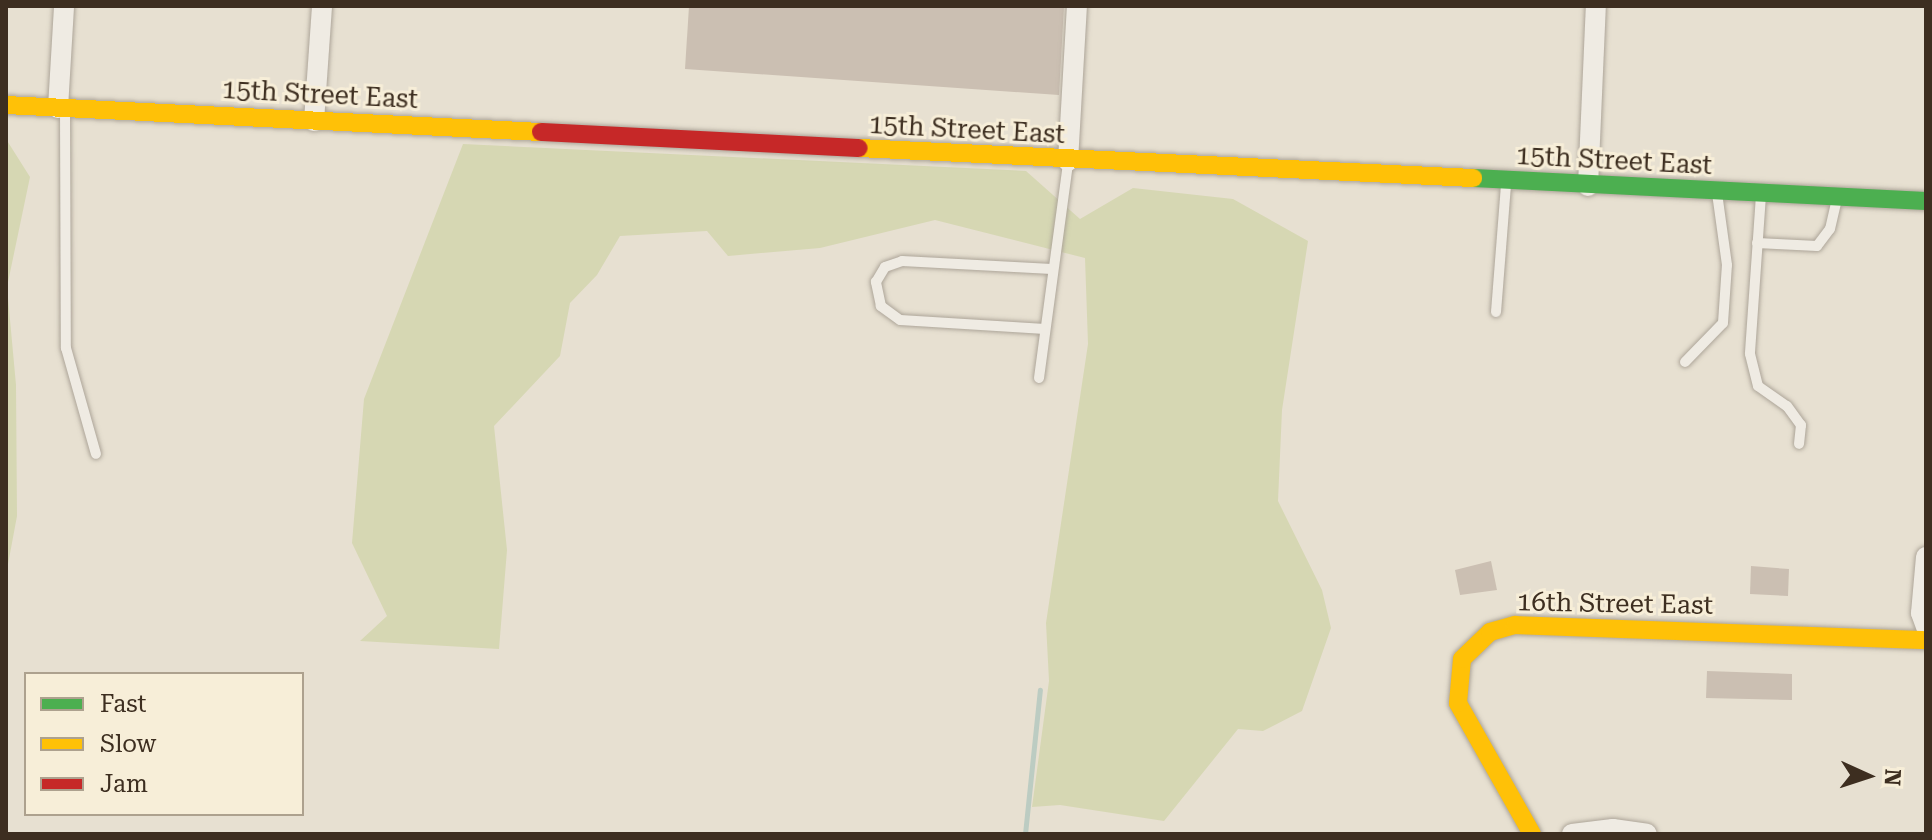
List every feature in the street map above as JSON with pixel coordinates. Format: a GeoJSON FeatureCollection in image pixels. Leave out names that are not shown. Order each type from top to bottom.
{"type":"FeatureCollection","features":[{"type":"Feature","properties":{"kind":"main road","name":"15th Street East"},"geometry":{"type":"LineString","coordinates":[[6,105],[1068,161],[1926,201]]}},
{"type":"Feature","properties":{"kind":"main road","name":"16th Street East"},"geometry":{"type":"LineString","coordinates":[[1532,834],[1458,703],[1462,659],[1490,632],[1515,625],[1926,640]]}},
{"type":"Feature","properties":{"kind":"street"},"geometry":{"type":"LineString","coordinates":[[61,108],[64,6]]}},
{"type":"Feature","properties":{"kind":"street"},"geometry":{"type":"LineString","coordinates":[[314,121],[322,6]]}},
{"type":"Feature","properties":{"kind":"street"},"geometry":{"type":"LineString","coordinates":[[1068,161],[1077,6]]}},
{"type":"Feature","properties":{"kind":"street"},"geometry":{"type":"LineString","coordinates":[[1588,186],[1596,6]]}},
{"type":"Feature","properties":{"kind":"street"},"geometry":{"type":"LineString","coordinates":[[1926,557],[1921,613],[1926,627]]}},
{"type":"Feature","properties":{"kind":"street"},"geometry":{"type":"LineString","coordinates":[[1572,834],[1613,829],[1647,834]]}},
{"type":"Feature","properties":{"kind":"lane"},"geometry":{"type":"LineString","coordinates":[[61,108],[66,348],[96,454]]}},
{"type":"Feature","properties":{"kind":"lane"},"geometry":{"type":"LineString","coordinates":[[1039,378],[1068,161]]}},
{"type":"Feature","properties":{"kind":"lane"},"geometry":{"type":"LineString","coordinates":[[1496,312],[1506,182]]}},
{"type":"Feature","properties":{"kind":"lane"},"geometry":{"type":"LineString","coordinates":[[1685,362],[1723,323],[1727,265],[1717,191]]}},
{"type":"Feature","properties":{"kind":"lane"},"geometry":{"type":"LineString","coordinates":[[1761,193],[1750,354],[1758,386],[1787,406],[1801,425],[1799,444]]}},
{"type":"Feature","properties":{"kind":"lane"},"geometry":{"type":"LineString","coordinates":[[1757,243],[1817,246],[1830,229],[1837,196]]}},
{"type":"Feature","properties":{"kind":"lane"},"geometry":{"type":"LineString","coordinates":[[1045,329],[900,320],[881,306],[876,282],[885,267],[902,261],[1052,269]]}},
{"type":"Feature","properties":{"kind":"green space"},"geometry":{"type":"Polygon","coordinates":[[[6,139],[30,177],[7,287],[16,385],[17,516],[6,575],[6,139]]]}},
{"type":"Feature","properties":{"kind":"green space"},"geometry":{"type":"Polygon","coordinates":[[[463,144],[1026,171],[1080,219],[1133,188],[1233,199],[1308,241],[1282,410],[1278,501],[1322,590],[1331,628],[1302,711],[1263,731],[1238,729],[1164,821],[1060,805],[1032,807],[1049,681],[1046,623],[1088,344],[1085,258],[935,220],[820,248],[728,256],[707,231],[620,236],[597,275],[570,303],[560,356],[494,426],[507,550],[499,649],[360,641],[387,616],[352,543],[364,399],[463,144]]]}},
{"type":"Feature","properties":{"kind":"building"},"geometry":{"type":"Polygon","coordinates":[[[689,6],[1064,6],[1059,95],[685,69],[689,6]]]}},
{"type":"Feature","properties":{"kind":"building"},"geometry":{"type":"Polygon","coordinates":[[[1491,561],[1497,590],[1460,595],[1455,570],[1491,561]]]}},
{"type":"Feature","properties":{"kind":"building"},"geometry":{"type":"Polygon","coordinates":[[[1751,566],[1789,569],[1788,596],[1750,594],[1751,566]]]}},
{"type":"Feature","properties":{"kind":"building"},"geometry":{"type":"Polygon","coordinates":[[[1707,671],[1792,674],[1792,700],[1706,698],[1707,671]]]}},
{"type":"Feature","properties":{"kind":"waterway"},"geometry":{"type":"LineString","coordinates":[[1025,834],[1040,690]]}},
{"type":"Feature","properties":{"kind":"traffic: fast"},"geometry":{"type":"LineString","coordinates":[[1473,178],[1926,201]]}},
{"type":"Feature","properties":{"kind":"traffic: slow"},"geometry":{"type":"LineString","coordinates":[[6,105],[541,132]]}},
{"type":"Feature","properties":{"kind":"traffic: slow"},"geometry":{"type":"LineString","coordinates":[[859,148],[1473,178]]}},
{"type":"Feature","properties":{"kind":"traffic: slow"},"geometry":{"type":"LineString","coordinates":[[1532,834],[1458,703],[1462,659],[1490,632],[1515,625],[1926,640]]}},
{"type":"Feature","properties":{"kind":"traffic: jam"},"geometry":{"type":"LineString","coordinates":[[541,132],[859,148]]}}]}
